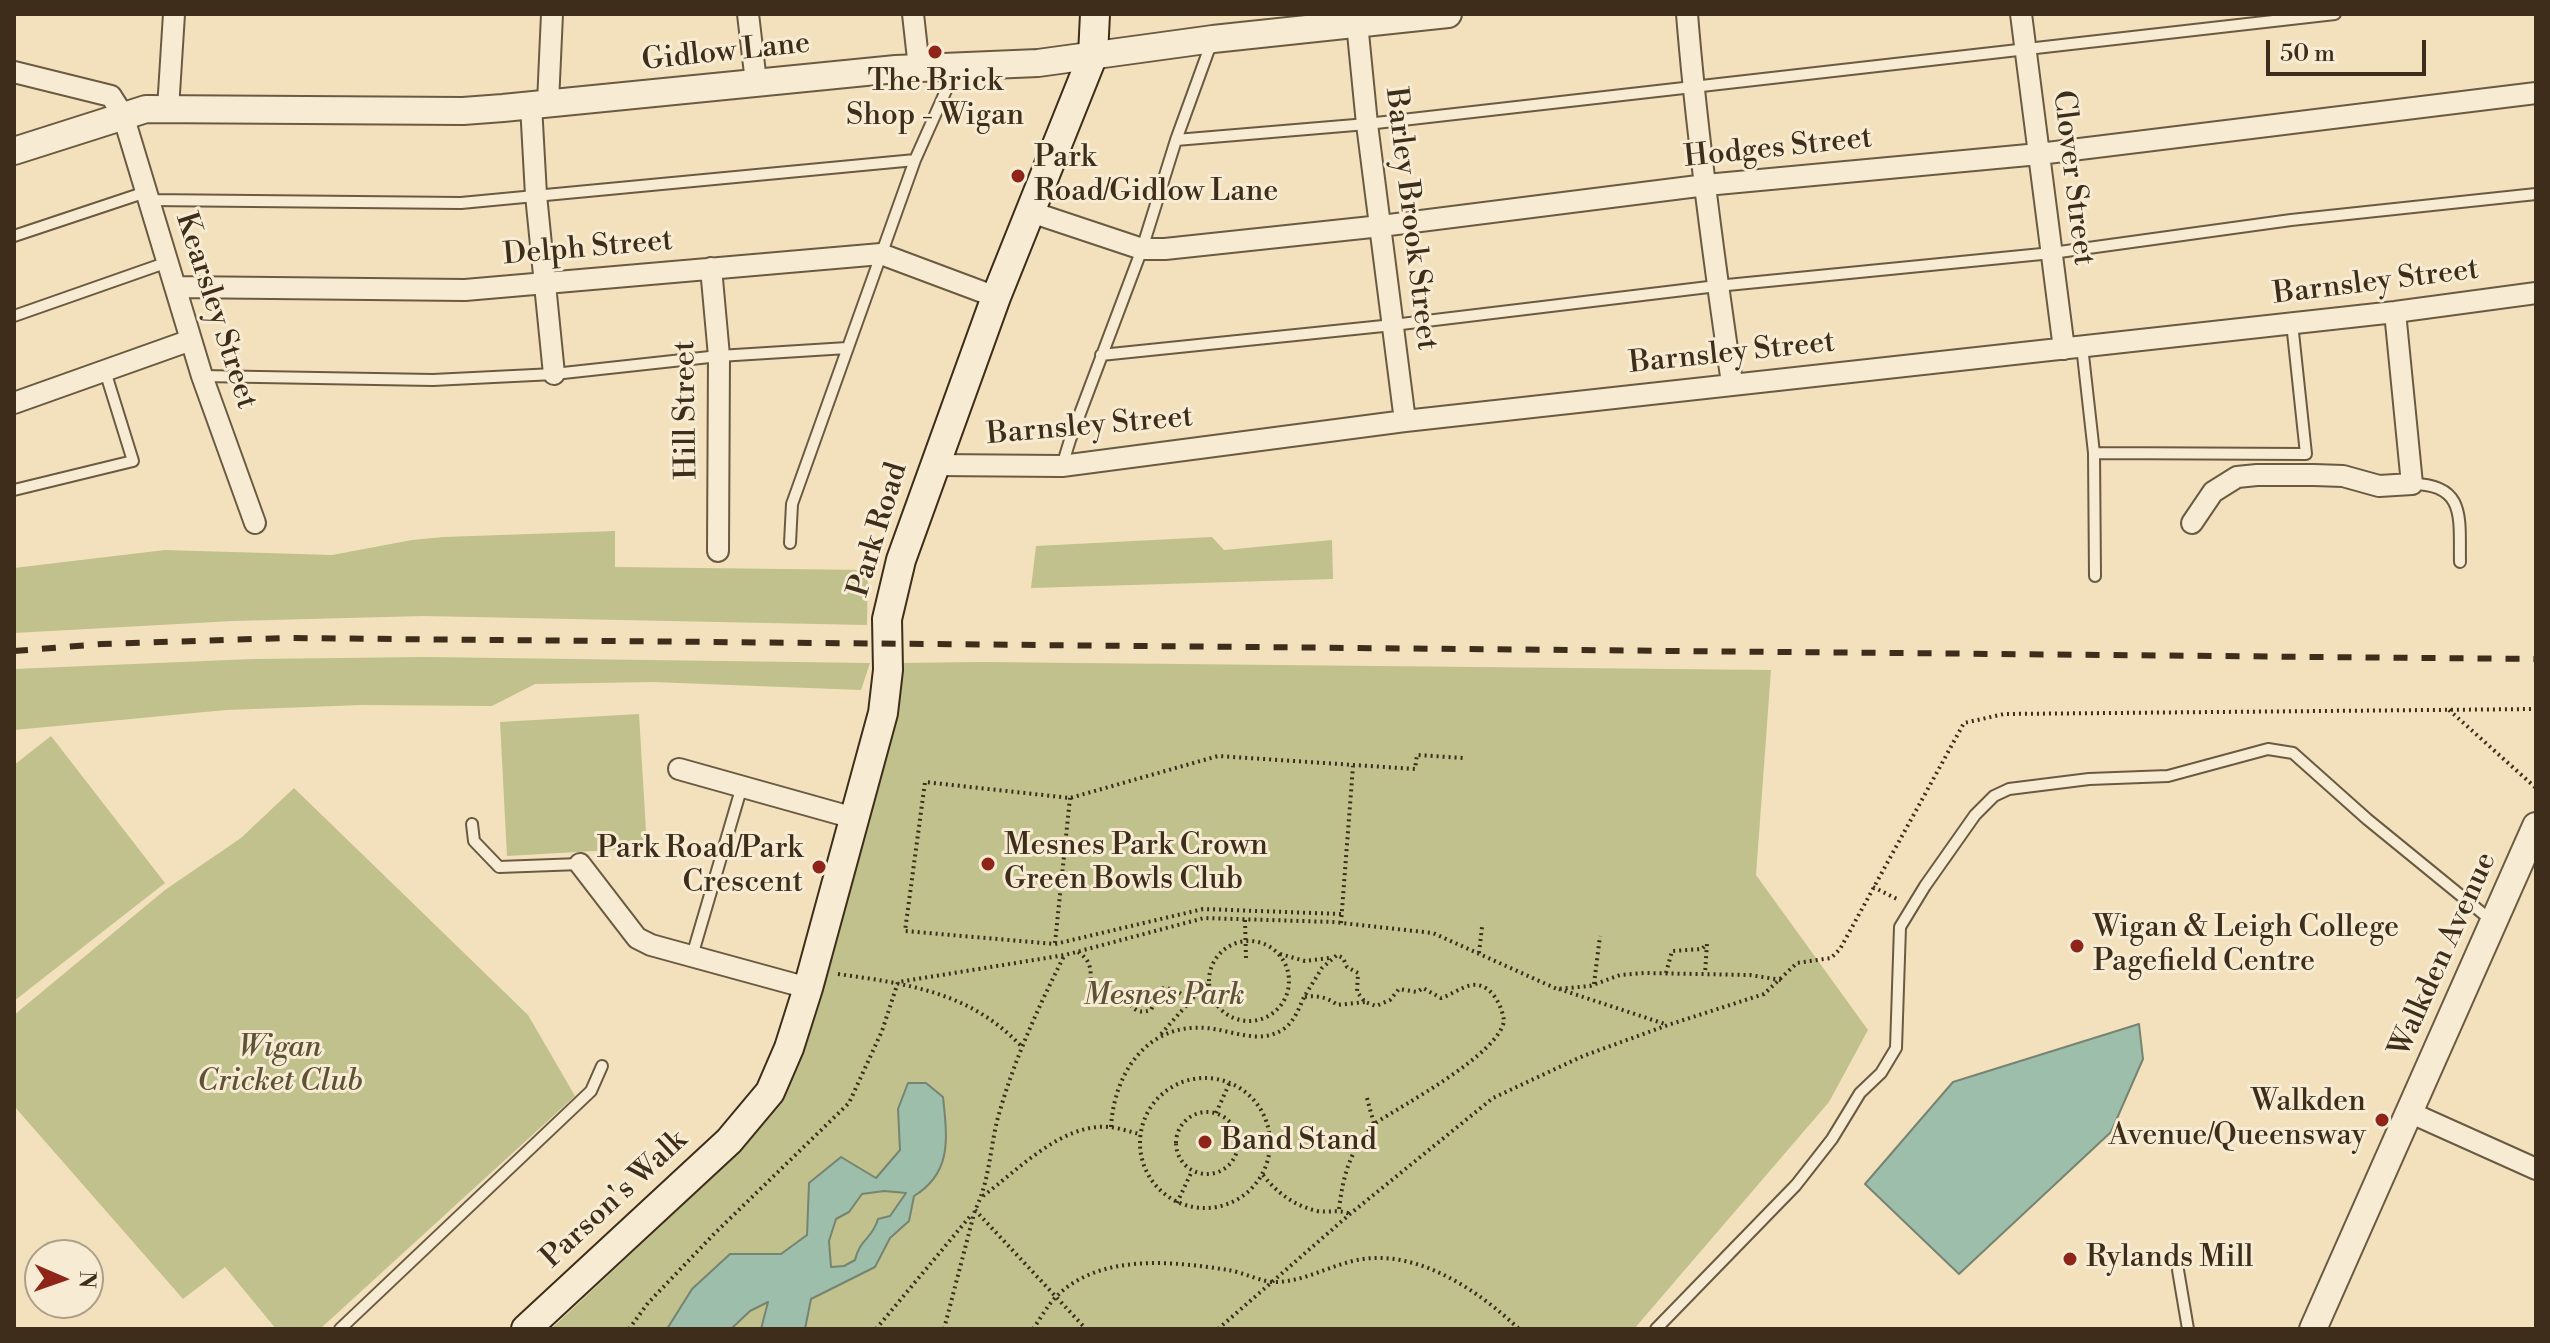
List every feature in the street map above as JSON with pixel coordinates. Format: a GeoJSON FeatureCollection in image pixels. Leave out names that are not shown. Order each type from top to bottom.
{"type":"FeatureCollection","features":[{"type":"Feature","properties":{"kind":"main road","name":"Park Road"},"geometry":{"type":"LineString","coordinates":[[750,1119],[770,1092],[782,1068],[854,818],[887,694],[887,619],[892,593],[996,297],[1093,55],[1095,14]]}},
{"type":"Feature","properties":{"kind":"main road","name":"Parson's Walk"},"geometry":{"type":"LineString","coordinates":[[526,1329],[750,1119]]}},
{"type":"Feature","properties":{"kind":"street"},"geometry":{"type":"LineString","coordinates":[[168,109],[174,14]]}},
{"type":"Feature","properties":{"kind":"street"},"geometry":{"type":"LineString","coordinates":[[552,14],[540,104],[536,195],[554,374]]}},
{"type":"Feature","properties":{"kind":"street"},"geometry":{"type":"LineString","coordinates":[[748,14],[756,82]]}},
{"type":"Feature","properties":{"kind":"street"},"geometry":{"type":"LineString","coordinates":[[913,14],[919,68]]}},
{"type":"Feature","properties":{"kind":"street","name":"Gidlow Lane"},"geometry":{"type":"LineString","coordinates":[[14,151],[146,109],[463,111],[919,68],[1038,63],[1161,48],[1291,22],[1357,23],[1448,14]]}},
{"type":"Feature","properties":{"kind":"street"},"geometry":{"type":"LineString","coordinates":[[1687,14],[1717,286],[1732,383]]}},
{"type":"Feature","properties":{"kind":"street","name":"Clover Street"},"geometry":{"type":"LineString","coordinates":[[2021,14],[2052,253],[2073,348]]}},
{"type":"Feature","properties":{"kind":"street","name":"Barley Brook Street"},"geometry":{"type":"LineString","coordinates":[[1357,23],[1405,421]]}},
{"type":"Feature","properties":{"kind":"street"},"geometry":{"type":"LineString","coordinates":[[14,72],[111,96],[123,115]]}},
{"type":"Feature","properties":{"kind":"street","name":"Hodges Street"},"geometry":{"type":"LineString","coordinates":[[1031,212],[1142,249],[1165,249],[1381,226],[1706,185],[2039,154],[2536,93]]}},
{"type":"Feature","properties":{"kind":"street","name":"Kearsley Street"},"geometry":{"type":"LineString","coordinates":[[123,115],[202,376],[255,523]]}},
{"type":"Feature","properties":{"kind":"street","name":"Delph Street"},"geometry":{"type":"LineString","coordinates":[[176,287],[465,290],[881,254],[996,297]]}},
{"type":"Feature","properties":{"kind":"street","name":"Hill Street"},"geometry":{"type":"LineString","coordinates":[[711,268],[719,356],[718,551]]}},
{"type":"Feature","properties":{"kind":"street","name":"Barnsley Street"},"geometry":{"type":"LineString","coordinates":[[935,465],[1062,466],[1405,421],[2395,312],[2536,293]]}},
{"type":"Feature","properties":{"kind":"street"},"geometry":{"type":"LineString","coordinates":[[2192,523],[2213,492],[2237,477],[2343,476],[2379,486],[2412,484],[2395,312]]}},
{"type":"Feature","properties":{"kind":"street"},"geometry":{"type":"LineString","coordinates":[[14,403],[191,340]]}},
{"type":"Feature","properties":{"kind":"street"},"geometry":{"type":"LineString","coordinates":[[679,769],[854,818]]}},
{"type":"Feature","properties":{"kind":"street","name":"Walkden Avenue"},"geometry":{"type":"LineString","coordinates":[[2313,1329],[2536,826]]}},
{"type":"Feature","properties":{"kind":"street"},"geometry":{"type":"LineString","coordinates":[[580,864],[637,938],[692,956],[810,978]]}},
{"type":"Feature","properties":{"kind":"street"},"geometry":{"type":"LineString","coordinates":[[2409,1112],[2536,1169]]}},
{"type":"Feature","properties":{"kind":"lane"},"geometry":{"type":"LineString","coordinates":[[1176,140],[1367,124],[2335,14]]}},
{"type":"Feature","properties":{"kind":"lane"},"geometry":{"type":"LineString","coordinates":[[1062,466],[1142,249],[1176,140],[1213,39]]}},
{"type":"Feature","properties":{"kind":"lane"},"geometry":{"type":"LineString","coordinates":[[790,543],[792,504],[915,160],[957,66]]}},
{"type":"Feature","properties":{"kind":"lane"},"geometry":{"type":"LineString","coordinates":[[14,236],[147,196],[461,203],[915,160]]}},
{"type":"Feature","properties":{"kind":"lane"},"geometry":{"type":"LineString","coordinates":[[1101,355],[1393,325],[1717,286],[2052,253],[2291,220],[2536,194]]}},
{"type":"Feature","properties":{"kind":"lane"},"geometry":{"type":"LineString","coordinates":[[14,316],[168,262]]}},
{"type":"Feature","properties":{"kind":"lane"},"geometry":{"type":"LineString","coordinates":[[2094,453],[2306,454],[2292,323]]}},
{"type":"Feature","properties":{"kind":"lane"},"geometry":{"type":"LineString","coordinates":[[202,376],[433,380],[554,374],[719,356],[847,348]]}},
{"type":"Feature","properties":{"kind":"lane"},"geometry":{"type":"LineString","coordinates":[[2073,348],[2094,453],[2095,576]]}},
{"type":"Feature","properties":{"kind":"lane"},"geometry":{"type":"LineString","coordinates":[[14,490],[133,461],[105,371]]}},
{"type":"Feature","properties":{"kind":"lane"},"geometry":{"type":"LineString","coordinates":[[2412,484],[2444,489],[2456,502],[2460,562]]}},
{"type":"Feature","properties":{"kind":"lane"},"geometry":{"type":"LineString","coordinates":[[1656,1329],[1796,1185],[1832,1139],[1860,1093],[1881,1073],[1896,1048],[1900,927],[1975,815],[1994,796],[2009,789],[2089,779],[2168,776],[2268,749],[2293,753],[2376,828],[2494,922]]}},
{"type":"Feature","properties":{"kind":"lane"},"geometry":{"type":"LineString","coordinates":[[692,956],[742,786]]}},
{"type":"Feature","properties":{"kind":"lane"},"geometry":{"type":"LineString","coordinates":[[472,824],[474,841],[499,867],[580,864]]}},
{"type":"Feature","properties":{"kind":"lane"},"geometry":{"type":"LineString","coordinates":[[340,1329],[591,1091],[602,1066]]}},
{"type":"Feature","properties":{"kind":"lane"},"geometry":{"type":"LineString","coordinates":[[2178,1270],[2188,1329]]}},
{"type":"Feature","properties":{"kind":"path"},"geometry":{"type":"LineString","coordinates":[[2448,709],[2536,788]]}},
{"type":"Feature","properties":{"kind":"path"},"geometry":{"type":"LineString","coordinates":[[1341,914],[1203,909],[1055,944],[905,931],[925,782],[1070,798],[1218,756],[1415,769],[1417,755],[1464,758]]}},
{"type":"Feature","properties":{"kind":"path"},"geometry":{"type":"LineString","coordinates":[[1341,923],[1353,765]]}},
{"type":"Feature","properties":{"kind":"path"},"geometry":{"type":"LineString","coordinates":[[1055,944],[1070,798]]}},
{"type":"Feature","properties":{"kind":"path"},"geometry":{"type":"LineString","coordinates":[[1873,887],[1913,906]]}},
{"type":"Feature","properties":{"kind":"path"},"geometry":{"type":"LineString","coordinates":[[810,978],[898,982],[1065,955],[1204,918],[1341,923],[1433,933],[1557,989],[1668,1025]]}},
{"type":"Feature","properties":{"kind":"path"},"geometry":{"type":"LineString","coordinates":[[1245,920],[1246,959]]}},
{"type":"Feature","properties":{"kind":"path"},"geometry":{"type":"LineString","coordinates":[[1479,953],[1482,927]]}},
{"type":"Feature","properties":{"kind":"path"},"geometry":{"type":"LineString","coordinates":[[1594,984],[1600,936]]}},
{"type":"Feature","properties":{"kind":"path"},"geometry":{"type":"LineString","coordinates":[[1274,950],[1282,959],[1289,982],[1281,1005],[1262,1019],[1237,1019],[1226,1013],[1217,1004],[1210,980],[1212,967],[1227,948],[1246,942],[1264,944],[1274,950],[1282,956],[1305,961],[1337,955],[1343,958],[1347,967],[1358,973],[1357,992],[1365,1002]]}},
{"type":"Feature","properties":{"kind":"path"},"geometry":{"type":"LineString","coordinates":[[1666,973],[1672,951],[1702,949],[1707,944],[1705,974]]}},
{"type":"Feature","properties":{"kind":"path"},"geometry":{"type":"LineString","coordinates":[[1076,951],[1090,965],[1090,993],[1099,1005],[1121,997],[1130,1008],[1144,1012],[1151,1010],[1160,989],[1166,987],[1190,1001]]}},
{"type":"Feature","properties":{"kind":"path"},"geometry":{"type":"LineString","coordinates":[[944,1329],[981,1197],[997,1121],[1021,1046],[1065,955]]}},
{"type":"Feature","properties":{"kind":"path"},"geometry":{"type":"LineString","coordinates":[[1159,1036],[1205,1028],[1244,1036],[1271,1034],[1283,1029],[1295,1017],[1304,997],[1331,957]]}},
{"type":"Feature","properties":{"kind":"path"},"geometry":{"type":"LineString","coordinates":[[1218,1329],[1350,1214],[1493,1098],[1583,1056],[1764,994],[1781,980],[1750,975],[1666,973],[1620,975],[1594,984],[1557,989]]}},
{"type":"Feature","properties":{"kind":"path"},"geometry":{"type":"LineString","coordinates":[[1111,1127],[1112,1109],[1124,1074],[1140,1050],[1159,1036],[1210,980]]}},
{"type":"Feature","properties":{"kind":"path"},"geometry":{"type":"LineString","coordinates":[[898,982],[970,1006],[1001,1025],[1021,1046]]}},
{"type":"Feature","properties":{"kind":"path"},"geometry":{"type":"LineString","coordinates":[[629,1329],[648,1303],[715,1233],[849,1103],[882,1031],[898,982]]}},
{"type":"Feature","properties":{"kind":"path"},"geometry":{"type":"LineString","coordinates":[[1304,997],[1311,995],[1331,1000],[1337,1005],[1365,1002],[1376,1006],[1390,1000],[1399,989],[1417,992],[1423,988],[1441,998],[1473,985],[1482,986],[1495,997],[1504,1021],[1495,1040],[1470,1063],[1374,1124],[1362,1137],[1348,1161],[1339,1209]]}},
{"type":"Feature","properties":{"kind":"path"},"geometry":{"type":"LineString","coordinates":[[1201,1078],[1230,1082],[1246,1091],[1259,1105],[1267,1121],[1270,1149],[1263,1175],[1253,1189],[1225,1206],[1201,1208],[1177,1203],[1163,1194],[1144,1167],[1140,1134],[1146,1115],[1157,1099],[1172,1086],[1201,1078]]}},
{"type":"Feature","properties":{"kind":"path"},"geometry":{"type":"LineString","coordinates":[[1216,1113],[1230,1082]]}},
{"type":"Feature","properties":{"kind":"path"},"geometry":{"type":"LineString","coordinates":[[1367,1098],[1374,1124]]}},
{"type":"Feature","properties":{"kind":"path"},"geometry":{"type":"LineString","coordinates":[[1201,1112],[1216,1113],[1230,1121],[1235,1130],[1238,1151],[1233,1160],[1217,1173],[1192,1171],[1177,1151],[1178,1131],[1191,1116],[1201,1112]]}},
{"type":"Feature","properties":{"kind":"path"},"geometry":{"type":"LineString","coordinates":[[981,1197],[1045,1149],[1065,1138],[1090,1129],[1111,1127],[1140,1134]]}},
{"type":"Feature","properties":{"kind":"path"},"geometry":{"type":"LineString","coordinates":[[1177,1203],[1192,1171]]}},
{"type":"Feature","properties":{"kind":"path"},"geometry":{"type":"LineString","coordinates":[[1263,1175],[1271,1186],[1293,1203],[1320,1211],[1339,1209],[1350,1214]]}},
{"type":"Feature","properties":{"kind":"path"},"geometry":{"type":"LineString","coordinates":[[975,1210],[1086,1329]]}},
{"type":"Feature","properties":{"kind":"path"},"geometry":{"type":"LineString","coordinates":[[876,1329],[975,1210]]}},
{"type":"Feature","properties":{"kind":"path"},"geometry":{"type":"LineString","coordinates":[[1033,1329],[1055,1298],[1085,1277],[1124,1265],[1165,1263],[1227,1270],[1271,1283],[1300,1279],[1353,1261],[1379,1257],[1403,1259],[1461,1285],[1519,1329]]}},
{"type":"Feature","properties":{"kind":"green space"},"geometry":{"type":"Polygon","coordinates":[[[615,531],[615,567],[868,570],[867,625],[423,616],[233,621],[14,633],[14,568],[165,550],[332,555],[444,537],[615,531]]]}},
{"type":"Feature","properties":{"kind":"green space"},"geometry":{"type":"Polygon","coordinates":[[[1212,537],[1224,550],[1332,540],[1333,579],[1031,588],[1036,546],[1212,537]]]}},
{"type":"Feature","properties":{"kind":"green space"},"geometry":{"type":"Polygon","coordinates":[[[426,657],[870,663],[861,690],[653,682],[535,684],[492,706],[362,705],[226,710],[14,730],[14,669],[253,659],[426,657]]]}},
{"type":"Feature","properties":{"kind":"green space","name":"Mesnes Park"},"geometry":{"type":"Polygon","coordinates":[[[896,663],[1771,670],[1756,875],[1868,1030],[1829,1102],[1634,1329],[551,1329],[733,1158],[773,1109],[896,663]]]}},
{"type":"Feature","properties":{"kind":"green space"},"geometry":{"type":"Polygon","coordinates":[[[639,714],[647,848],[507,856],[500,722],[639,714]]]}},
{"type":"Feature","properties":{"kind":"green space"},"geometry":{"type":"Polygon","coordinates":[[[51,736],[165,883],[14,1001],[14,765],[51,736]]]}},
{"type":"Feature","properties":{"kind":"green space","name":"Wigan Cricket Club"},"geometry":{"type":"Polygon","coordinates":[[[294,788],[528,1015],[575,1096],[320,1329],[276,1329],[225,1267],[183,1299],[14,1106],[14,1015],[165,890],[241,838],[294,788]]]}},
{"type":"Feature","properties":{"kind":"shaded area"},"geometry":{"type":"Polygon","coordinates":[[[2139,1024],[2143,1059],[2111,1132],[1959,1274],[1865,1184],[1953,1082],[2139,1024]]]}},
{"type":"Feature","properties":{"kind":"shaded area"},"geometry":{"type":"Polygon","coordinates":[[[908,1083],[926,1083],[943,1097],[945,1152],[936,1176],[914,1196],[909,1221],[890,1238],[875,1267],[811,1299],[805,1329],[761,1329],[768,1302],[750,1311],[731,1329],[667,1329],[692,1289],[730,1254],[781,1254],[807,1235],[809,1183],[841,1157],[876,1178],[900,1150],[898,1109],[908,1083]],[[884,1191],[862,1194],[849,1212],[836,1219],[829,1241],[831,1267],[844,1266],[855,1260],[878,1219],[890,1216],[906,1193],[884,1191]]]}},
{"type":"Feature","properties":{"kind":"railway"},"geometry":{"type":"LineString","coordinates":[[14,651],[102,644],[285,638],[2536,659]]}},
{"type":"Feature","properties":{"kind":"place","name":"The Brick Shop - Wigan"},"geometry":{"type":"Point","coordinates":[935,52]}},
{"type":"Feature","properties":{"kind":"place","name":"Park Road/Gidlow Lane"},"geometry":{"type":"Point","coordinates":[1018,176]}},
{"type":"Feature","properties":{"kind":"place","name":"Mesnes Park Crown Green Bowls Club"},"geometry":{"type":"Point","coordinates":[988,864]}},
{"type":"Feature","properties":{"kind":"place","name":"Park Road/Park Crescent"},"geometry":{"type":"Point","coordinates":[819,867]}},
{"type":"Feature","properties":{"kind":"place","name":"Wigan & Leigh College Pagefield Centre"},"geometry":{"type":"Point","coordinates":[2077,946]}},
{"type":"Feature","properties":{"kind":"place","name":"Walkden Avenue/Queensway"},"geometry":{"type":"Point","coordinates":[2382,1120]}},
{"type":"Feature","properties":{"kind":"place","name":"Band Stand"},"geometry":{"type":"Point","coordinates":[1205,1142]}},
{"type":"Feature","properties":{"kind":"place","name":"Rylands Mill"},"geometry":{"type":"Point","coordinates":[2070,1259]}}]}
